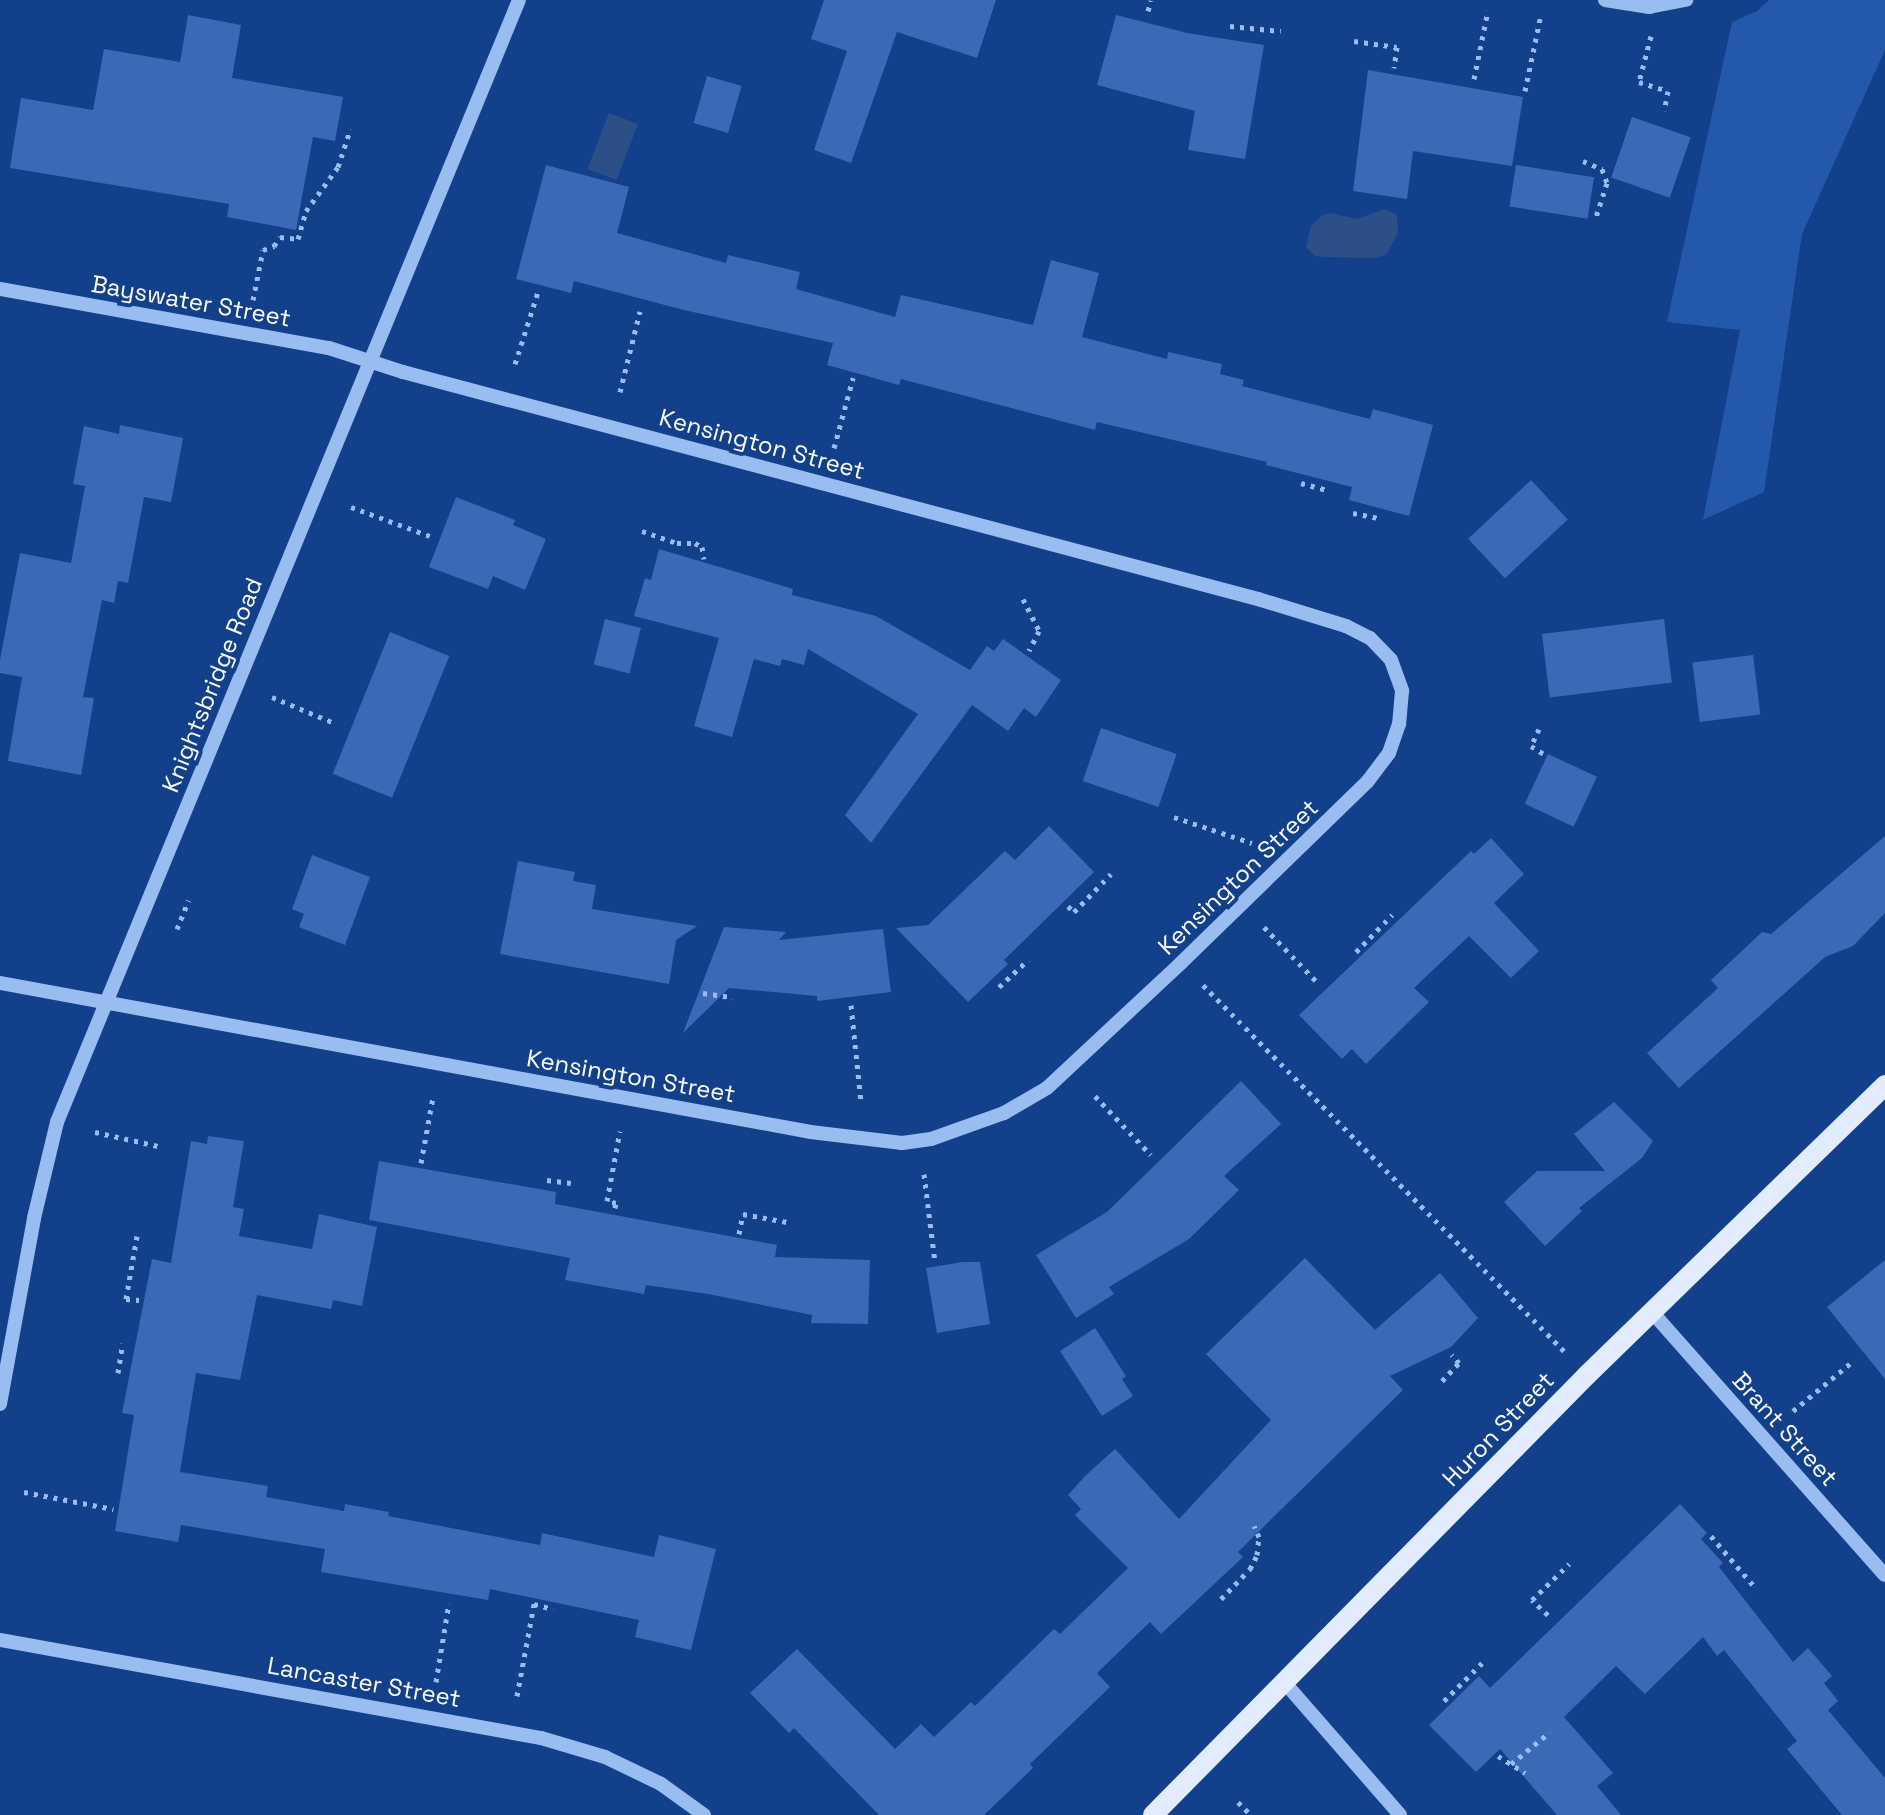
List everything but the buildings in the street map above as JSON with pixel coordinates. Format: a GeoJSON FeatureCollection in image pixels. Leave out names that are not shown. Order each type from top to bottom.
{"type":"FeatureCollection","features":[{"type":"Feature","properties":{"kind":"main road","name":"Huron Street"},"geometry":{"type":"LineString","coordinates":[[1153,1815],[1587,1375],[1885,1085]]}},
{"type":"Feature","properties":{"kind":"street","name":"Knightsbridge Road"},"geometry":{"type":"LineString","coordinates":[[0,1404],[34,1218],[57,1122],[373,361],[519,0]]}},
{"type":"Feature","properties":{"kind":"street"},"geometry":{"type":"LineString","coordinates":[[1605,0],[1649,7],[1686,0]]}},
{"type":"Feature","properties":{"kind":"street","name":"Bayswater Street"},"geometry":{"type":"LineString","coordinates":[[0,289],[329,348],[373,361]]}},
{"type":"Feature","properties":{"kind":"street","name":"Kensington Street"},"geometry":{"type":"LineString","coordinates":[[0,983],[796,1129],[902,1143],[931,1139],[1004,1113],[1047,1088],[1367,782],[1389,753],[1399,724],[1402,691],[1391,660],[1370,638],[1346,626],[1258,599],[373,361]]}},
{"type":"Feature","properties":{"kind":"street","name":"Brant Street"},"geometry":{"type":"LineString","coordinates":[[1652,1312],[1885,1575]]}},
{"type":"Feature","properties":{"kind":"street","name":"Lancaster Street"},"geometry":{"type":"LineString","coordinates":[[0,1640],[541,1738],[605,1757],[661,1784],[704,1815]]}},
{"type":"Feature","properties":{"kind":"street"},"geometry":{"type":"LineString","coordinates":[[1285,1683],[1400,1815]]}},
{"type":"Feature","properties":{"kind":"path"},"geometry":{"type":"LineString","coordinates":[[1148,11],[1151,0]]}},
{"type":"Feature","properties":{"kind":"path"},"geometry":{"type":"LineString","coordinates":[[1474,79],[1488,10]]}},
{"type":"Feature","properties":{"kind":"path"},"geometry":{"type":"LineString","coordinates":[[1525,91],[1540,19]]}},
{"type":"Feature","properties":{"kind":"path"},"geometry":{"type":"LineString","coordinates":[[1230,26],[1281,31]]}},
{"type":"Feature","properties":{"kind":"path"},"geometry":{"type":"LineString","coordinates":[[1652,34],[1639,82],[1668,91],[1664,111]]}},
{"type":"Feature","properties":{"kind":"path"},"geometry":{"type":"LineString","coordinates":[[1354,41],[1397,47],[1394,68]]}},
{"type":"Feature","properties":{"kind":"path"},"geometry":{"type":"LineString","coordinates":[[253,300],[263,250],[274,246],[280,237],[298,239],[306,211],[338,167],[350,129]]}},
{"type":"Feature","properties":{"kind":"path"},"geometry":{"type":"LineString","coordinates":[[1583,161],[1602,169],[1607,183],[1595,219]]}},
{"type":"Feature","properties":{"kind":"path"},"geometry":{"type":"LineString","coordinates":[[515,364],[538,292]]}},
{"type":"Feature","properties":{"kind":"path"},"geometry":{"type":"LineString","coordinates":[[620,392],[640,311]]}},
{"type":"Feature","properties":{"kind":"path"},"geometry":{"type":"LineString","coordinates":[[834,448],[853,378]]}},
{"type":"Feature","properties":{"kind":"path"},"geometry":{"type":"LineString","coordinates":[[1301,483],[1328,490]]}},
{"type":"Feature","properties":{"kind":"path"},"geometry":{"type":"LineString","coordinates":[[351,507],[430,536]]}},
{"type":"Feature","properties":{"kind":"path"},"geometry":{"type":"LineString","coordinates":[[1353,513],[1379,518]]}},
{"type":"Feature","properties":{"kind":"path"},"geometry":{"type":"LineString","coordinates":[[642,531],[677,543],[695,543],[702,547],[704,559]]}},
{"type":"Feature","properties":{"kind":"path"},"geometry":{"type":"LineString","coordinates":[[1023,599],[1039,631],[1029,651]]}},
{"type":"Feature","properties":{"kind":"path"},"geometry":{"type":"LineString","coordinates":[[272,697],[332,722]]}},
{"type":"Feature","properties":{"kind":"path"},"geometry":{"type":"LineString","coordinates":[[1539,729],[1531,746],[1544,754]]}},
{"type":"Feature","properties":{"kind":"path"},"geometry":{"type":"LineString","coordinates":[[1174,817],[1252,843]]}},
{"type":"Feature","properties":{"kind":"path"},"geometry":{"type":"LineString","coordinates":[[1068,906],[1074,912],[1111,874]]}},
{"type":"Feature","properties":{"kind":"path"},"geometry":{"type":"LineString","coordinates":[[177,929],[189,900]]}},
{"type":"Feature","properties":{"kind":"path"},"geometry":{"type":"LineString","coordinates":[[1356,952],[1392,915]]}},
{"type":"Feature","properties":{"kind":"path"},"geometry":{"type":"LineString","coordinates":[[1264,927],[1317,982]]}},
{"type":"Feature","properties":{"kind":"path"},"geometry":{"type":"LineString","coordinates":[[999,987],[1028,960]]}},
{"type":"Feature","properties":{"kind":"path"},"geometry":{"type":"LineString","coordinates":[[1181,963],[1587,1375]]}},
{"type":"Feature","properties":{"kind":"path"},"geometry":{"type":"LineString","coordinates":[[703,993],[733,997]]}},
{"type":"Feature","properties":{"kind":"path"},"geometry":{"type":"LineString","coordinates":[[851,1005],[861,1101]]}},
{"type":"Feature","properties":{"kind":"path"},"geometry":{"type":"LineString","coordinates":[[1095,1096],[1151,1155]]}},
{"type":"Feature","properties":{"kind":"path"},"geometry":{"type":"LineString","coordinates":[[421,1163],[433,1097]]}},
{"type":"Feature","properties":{"kind":"path"},"geometry":{"type":"LineString","coordinates":[[615,1208],[616,1203],[607,1201],[620,1131]]}},
{"type":"Feature","properties":{"kind":"path"},"geometry":{"type":"LineString","coordinates":[[95,1132],[162,1147]]}},
{"type":"Feature","properties":{"kind":"path"},"geometry":{"type":"LineString","coordinates":[[924,1174],[935,1262]]}},
{"type":"Feature","properties":{"kind":"path"},"geometry":{"type":"LineString","coordinates":[[547,1180],[571,1183]]}},
{"type":"Feature","properties":{"kind":"path"},"geometry":{"type":"LineString","coordinates":[[739,1234],[743,1214],[787,1222]]}},
{"type":"Feature","properties":{"kind":"path"},"geometry":{"type":"LineString","coordinates":[[137,1236],[126,1299],[139,1300]]}},
{"type":"Feature","properties":{"kind":"path"},"geometry":{"type":"LineString","coordinates":[[118,1373],[123,1343]]}},
{"type":"Feature","properties":{"kind":"path"},"geometry":{"type":"LineString","coordinates":[[1442,1381],[1459,1363],[1452,1355]]}},
{"type":"Feature","properties":{"kind":"path"},"geometry":{"type":"LineString","coordinates":[[1793,1411],[1853,1361]]}},
{"type":"Feature","properties":{"kind":"path"},"geometry":{"type":"LineString","coordinates":[[24,1492],[113,1509]]}},
{"type":"Feature","properties":{"kind":"path"},"geometry":{"type":"LineString","coordinates":[[1221,1599],[1250,1569],[1257,1555],[1259,1537],[1254,1526]]}},
{"type":"Feature","properties":{"kind":"path"},"geometry":{"type":"LineString","coordinates":[[1711,1536],[1753,1585]]}},
{"type":"Feature","properties":{"kind":"path"},"geometry":{"type":"LineString","coordinates":[[1548,1615],[1532,1600],[1569,1564]]}},
{"type":"Feature","properties":{"kind":"path"},"geometry":{"type":"LineString","coordinates":[[436,1682],[449,1603]]}},
{"type":"Feature","properties":{"kind":"path"},"geometry":{"type":"LineString","coordinates":[[517,1696],[534,1604],[553,1609]]}},
{"type":"Feature","properties":{"kind":"path"},"geometry":{"type":"LineString","coordinates":[[1444,1701],[1483,1662]]}},
{"type":"Feature","properties":{"kind":"path"},"geometry":{"type":"LineString","coordinates":[[1511,1764],[1550,1732]]}},
{"type":"Feature","properties":{"kind":"path"},"geometry":{"type":"LineString","coordinates":[[1498,1756],[1525,1773]]}},
{"type":"Feature","properties":{"kind":"path"},"geometry":{"type":"LineString","coordinates":[[1238,1802],[1251,1815]]}},
{"type":"Feature","properties":{"kind":"shaded area"},"geometry":{"type":"Polygon","coordinates":[[[1769,0],[1885,0],[1885,50],[1802,234],[1764,492],[1703,520],[1740,330],[1667,322],[1732,22],[1757,11],[1769,0]]]}},
{"type":"Feature","properties":{"kind":"shaded area"},"geometry":{"type":"Polygon","coordinates":[[[609,113],[638,124],[616,180],[587,169],[609,113]]]}},
{"type":"Feature","properties":{"kind":"shaded area"},"geometry":{"type":"Polygon","coordinates":[[[1384,209],[1397,215],[1398,233],[1386,255],[1375,258],[1324,257],[1315,256],[1306,247],[1311,226],[1321,216],[1330,213],[1358,219],[1384,209]]]}}]}
